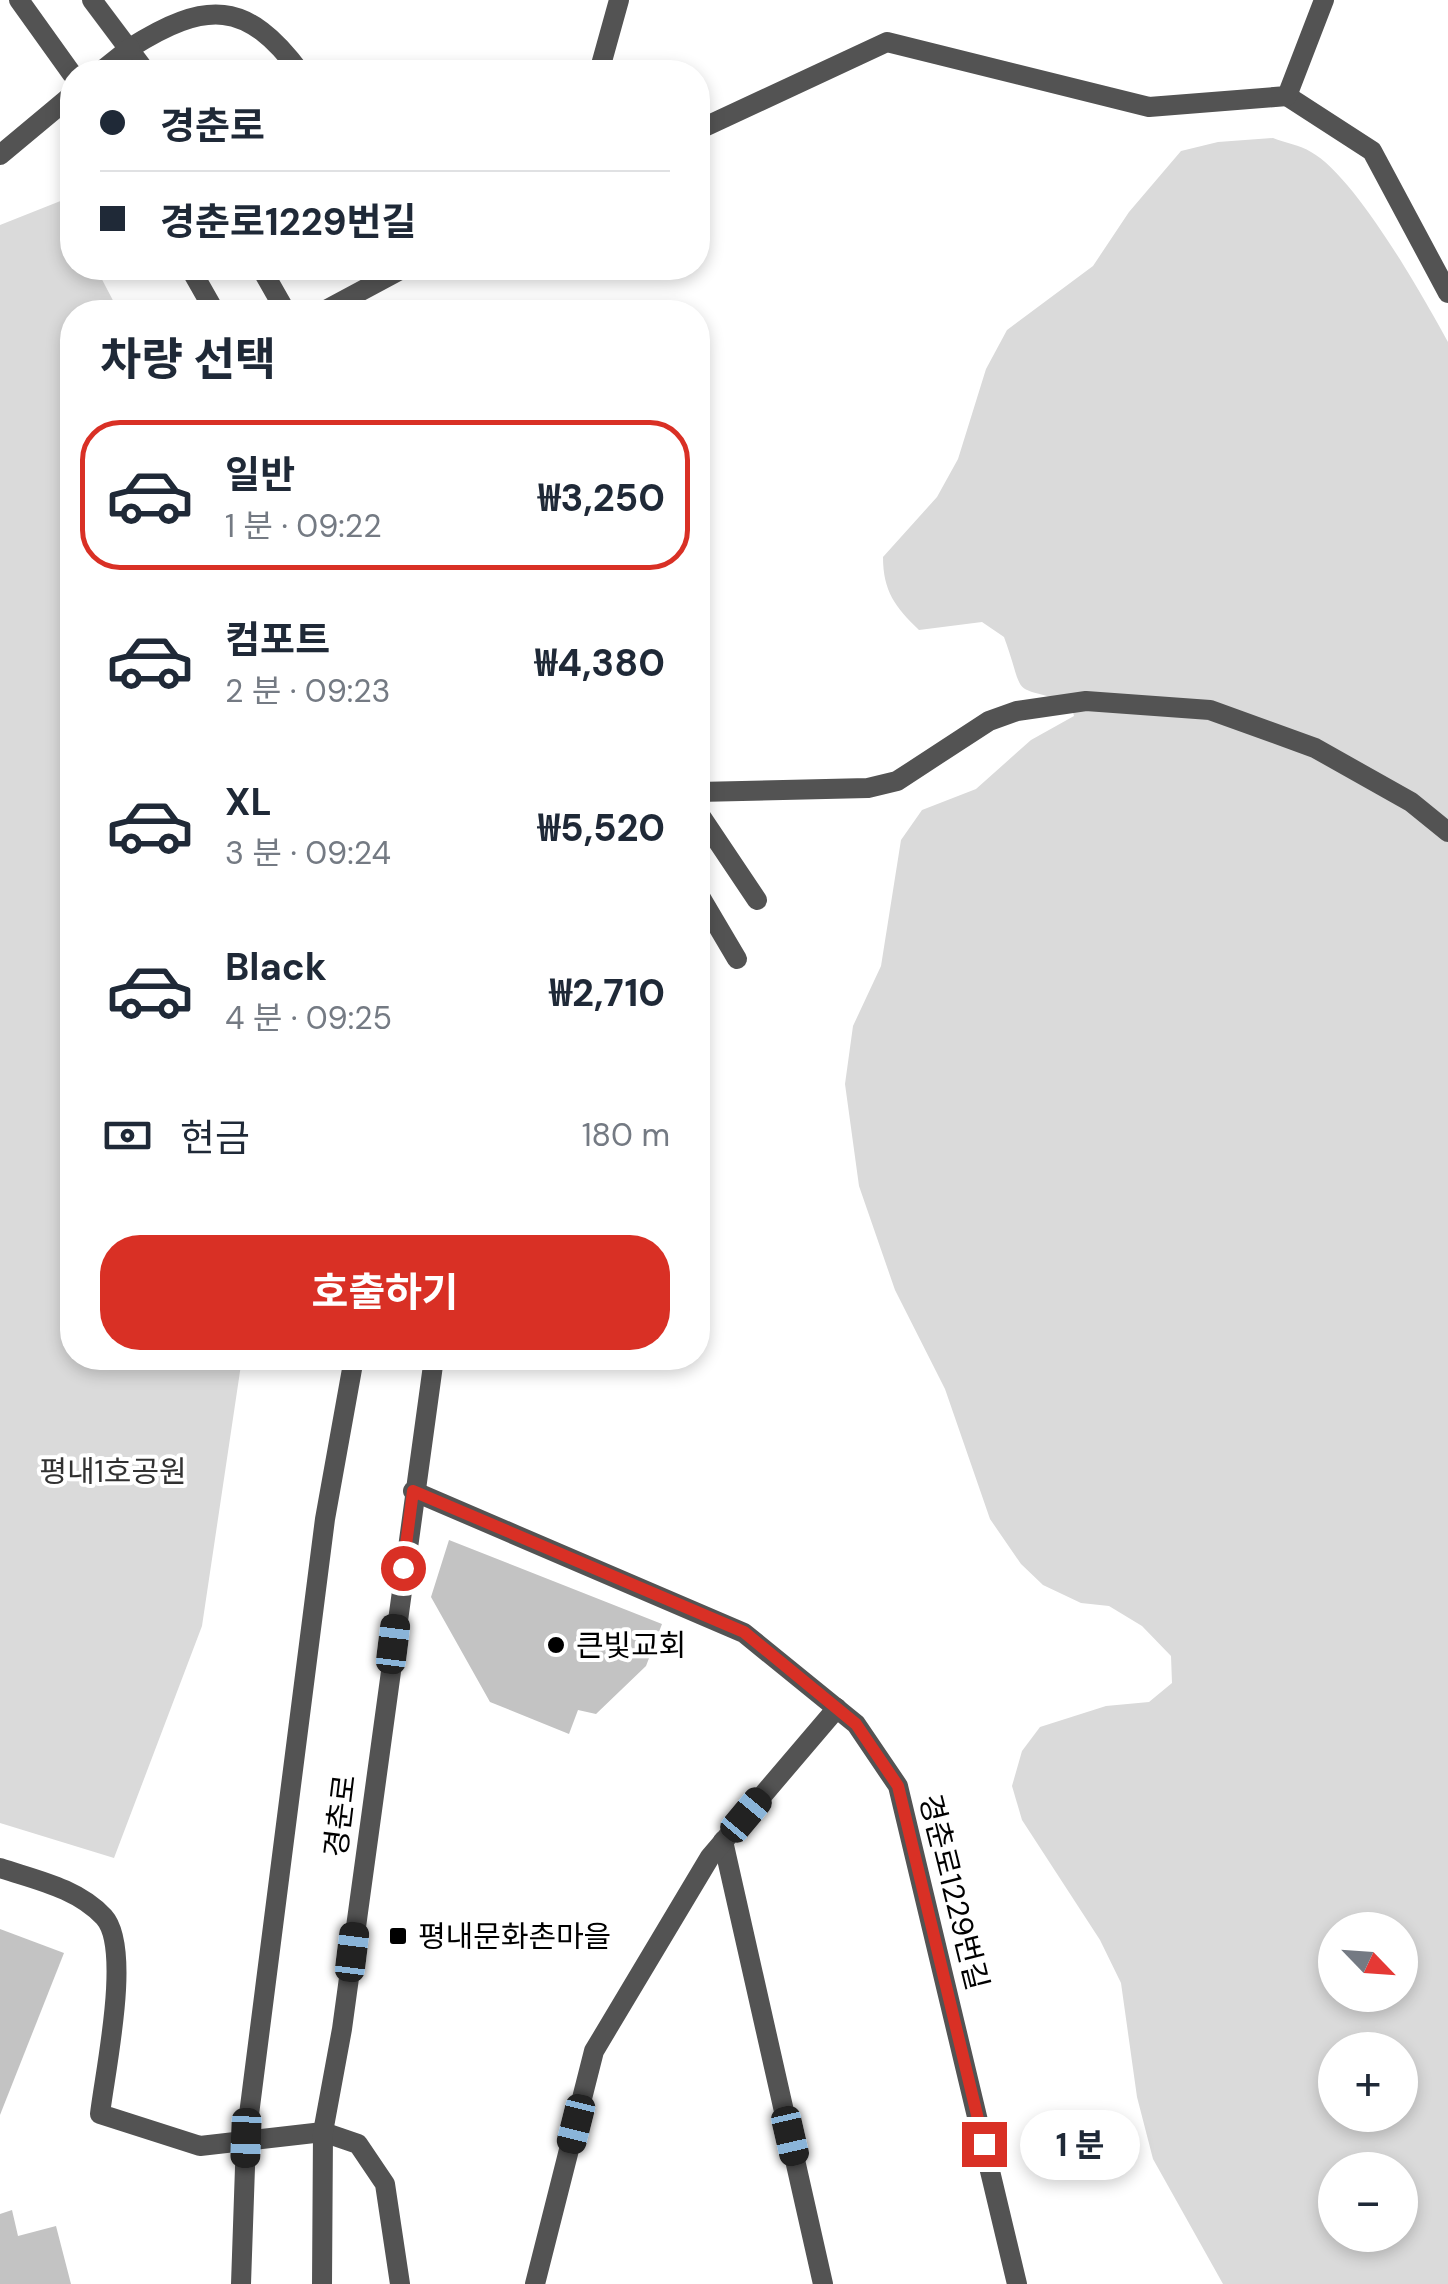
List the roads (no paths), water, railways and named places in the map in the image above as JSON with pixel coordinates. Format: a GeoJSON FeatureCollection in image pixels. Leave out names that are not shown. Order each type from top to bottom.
{"type":"FeatureCollection","features":[{"type":"Feature","properties":{"kind":"street"},"geometry":{"type":"LineString","coordinates":[[20,0],[62,60]]}},
{"type":"Feature","properties":{"kind":"street"},"geometry":{"type":"LineString","coordinates":[[92,0],[138,60]]}},
{"type":"Feature","properties":{"kind":"street"},"geometry":{"type":"LineString","coordinates":[[602,60],[620,0]]}},
{"type":"Feature","properties":{"kind":"street"},"geometry":{"type":"LineString","coordinates":[[1287,96],[1324,0]]}},
{"type":"Feature","properties":{"kind":"street"},"geometry":{"type":"LineString","coordinates":[[115,60],[166,21],[204,9],[236,8],[274,34],[292,60]]}},
{"type":"Feature","properties":{"kind":"street"},"geometry":{"type":"LineString","coordinates":[[710,124],[887,42],[1150,107],[1287,96],[1372,151],[1448,293]]}},
{"type":"Feature","properties":{"kind":"street"},"geometry":{"type":"LineString","coordinates":[[0,155],[60,105]]}},
{"type":"Feature","properties":{"kind":"street"},"geometry":{"type":"LineString","coordinates":[[344,300],[382,280]]}},
{"type":"Feature","properties":{"kind":"street"},"geometry":{"type":"LineString","coordinates":[[710,792],[868,788],[897,781],[990,721],[1017,711],[1086,700],[1210,710],[1298,742],[1412,802],[1448,832]]}},
{"type":"Feature","properties":{"kind":"street"},"geometry":{"type":"LineString","coordinates":[[710,830],[757,900]]}},
{"type":"Feature","properties":{"kind":"street"},"geometry":{"type":"LineString","coordinates":[[710,913],[737,959]]}},
{"type":"Feature","properties":{"kind":"street","name":"경춘로"},"geometry":{"type":"LineString","coordinates":[[242,2284],[246,2138],[324,1520],[352,1370]]}},
{"type":"Feature","properties":{"kind":"street","name":"경춘로"},"geometry":{"type":"LineString","coordinates":[[322,2284],[323,2132],[345,2010],[432,1370]]}},
{"type":"Feature","properties":{"kind":"street","name":"경춘로1229번길"},"geometry":{"type":"LineString","coordinates":[[413,1491],[744,1632],[856,1724],[898,1786],[1017,2284]]}},
{"type":"Feature","properties":{"kind":"street"},"geometry":{"type":"LineString","coordinates":[[535,2284],[594,2051],[723,1841],[837,1708]]}},
{"type":"Feature","properties":{"kind":"street"},"geometry":{"type":"LineString","coordinates":[[723,1841],[824,2284]]}},
{"type":"Feature","properties":{"kind":"street"},"geometry":{"type":"LineString","coordinates":[[0,1868],[71,1892],[106,1919],[118,1950],[100,2114],[200,2146],[323,2132],[358,2144],[385,2184],[400,2284]]}},
{"type":"Feature","properties":{"kind":"place","name":"큰빛교회"},"geometry":{"type":"Point","coordinates":[556,1645]}},
{"type":"Feature","properties":{"kind":"place","name":"평내문화촌마을"},"geometry":{"type":"Point","coordinates":[398,1936]}},
{"type":"Feature","properties":{"kind":"park label","name":"평내1호공원"},"geometry":{"type":"Point","coordinates":[113,1471]}}]}
